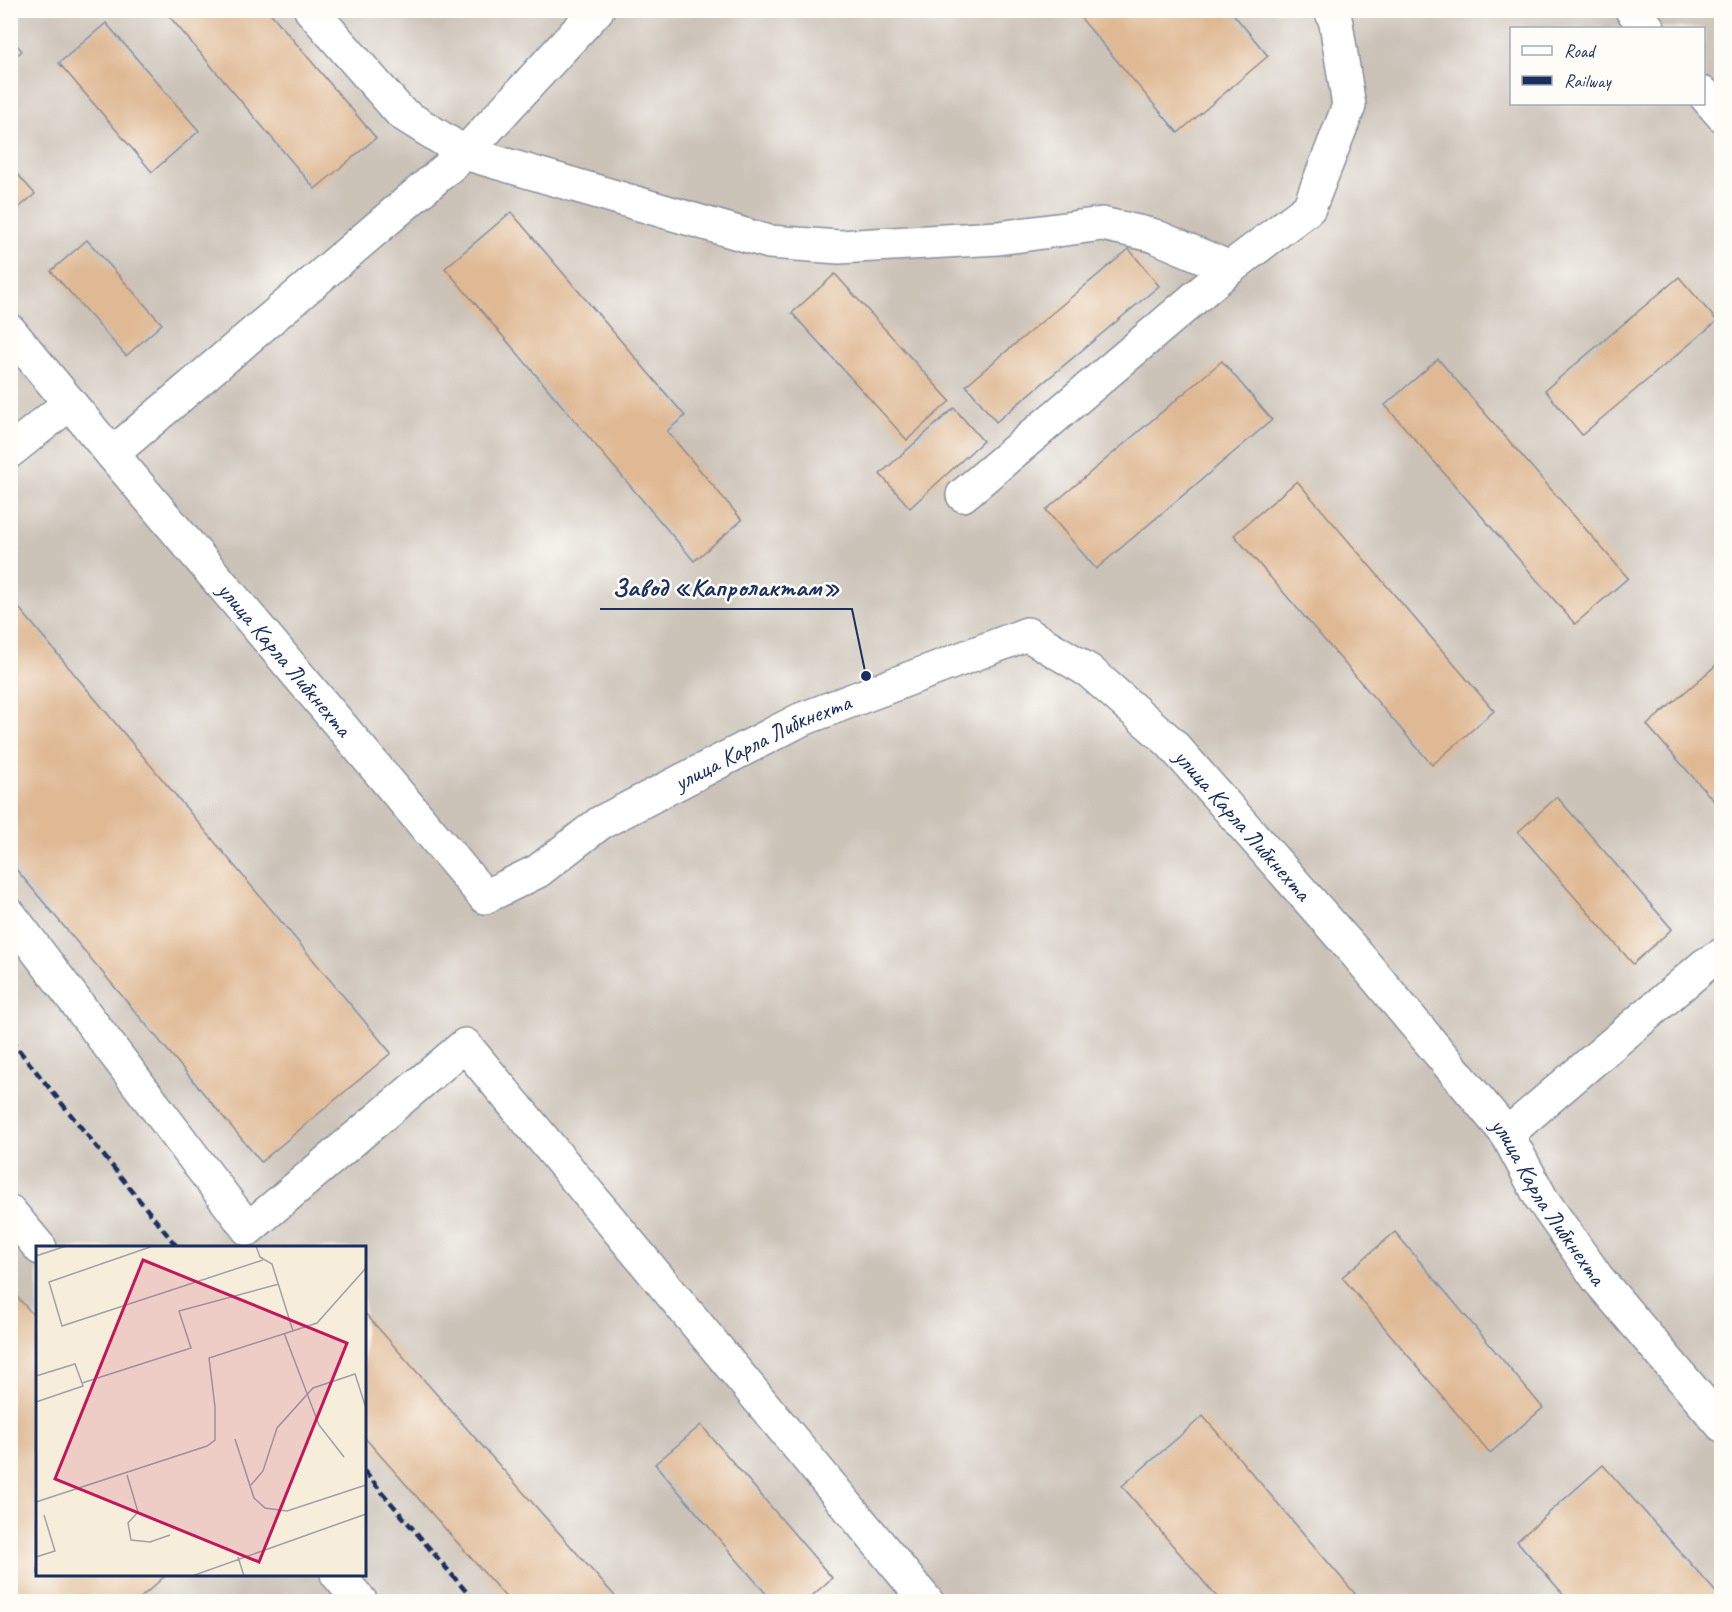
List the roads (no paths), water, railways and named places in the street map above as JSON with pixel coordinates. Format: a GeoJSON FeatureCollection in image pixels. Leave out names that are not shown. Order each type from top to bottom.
{"type":"FeatureCollection","features":[{"type":"Feature","properties":{"kind":"lane"},"geometry":{"type":"LineString","coordinates":[[311,10],[401,113],[465,153],[769,242],[840,248],[998,238],[1102,224],[1152,234],[1230,268]]}},
{"type":"Feature","properties":{"kind":"lane"},"geometry":{"type":"LineString","coordinates":[[112,454],[465,153],[597,10]]}},
{"type":"Feature","properties":{"kind":"lane"},"geometry":{"type":"LineString","coordinates":[[963,495],[1230,268],[1309,208],[1349,106],[1336,23],[1331,10]]}},
{"type":"Feature","properties":{"kind":"lane"},"geometry":{"type":"LineString","coordinates":[[1632,10],[1647,27]]}},
{"type":"Feature","properties":{"kind":"lane"},"geometry":{"type":"LineString","coordinates":[[1705,95],[1722,115]]}},
{"type":"Feature","properties":{"kind":"lane","name":"улица Карла Либкнехта"},"geometry":{"type":"LineString","coordinates":[[10,331],[485,897],[538,871],[600,823],[800,720],[1027,634],[1089,671],[1170,742],[1354,951],[1507,1134],[1541,1198],[1598,1279],[1722,1425]]}},
{"type":"Feature","properties":{"kind":"lane"},"geometry":{"type":"LineString","coordinates":[[10,451],[70,403]]}},
{"type":"Feature","properties":{"kind":"lane"},"geometry":{"type":"LineString","coordinates":[[10,915],[248,1229],[465,1045],[927,1602]]}},
{"type":"Feature","properties":{"kind":"lane"},"geometry":{"type":"LineString","coordinates":[[1507,1134],[1705,965],[1722,955]]}},
{"type":"Feature","properties":{"kind":"lane"},"geometry":{"type":"LineString","coordinates":[[10,1212],[38,1246]]}},
{"type":"Feature","properties":{"kind":"lane"},"geometry":{"type":"LineString","coordinates":[[338,1576],[361,1602]]}},
{"type":"Feature","properties":{"kind":"railway"},"geometry":{"type":"LineString","coordinates":[[10,1039],[176,1246]]}},
{"type":"Feature","properties":{"kind":"railway"},"geometry":{"type":"LineString","coordinates":[[366,1473],[475,1602]]}},
{"type":"Feature","properties":{"kind":"place","name":"Завод «Капролактам»"},"geometry":{"type":"Point","coordinates":[866,676]}}]}
